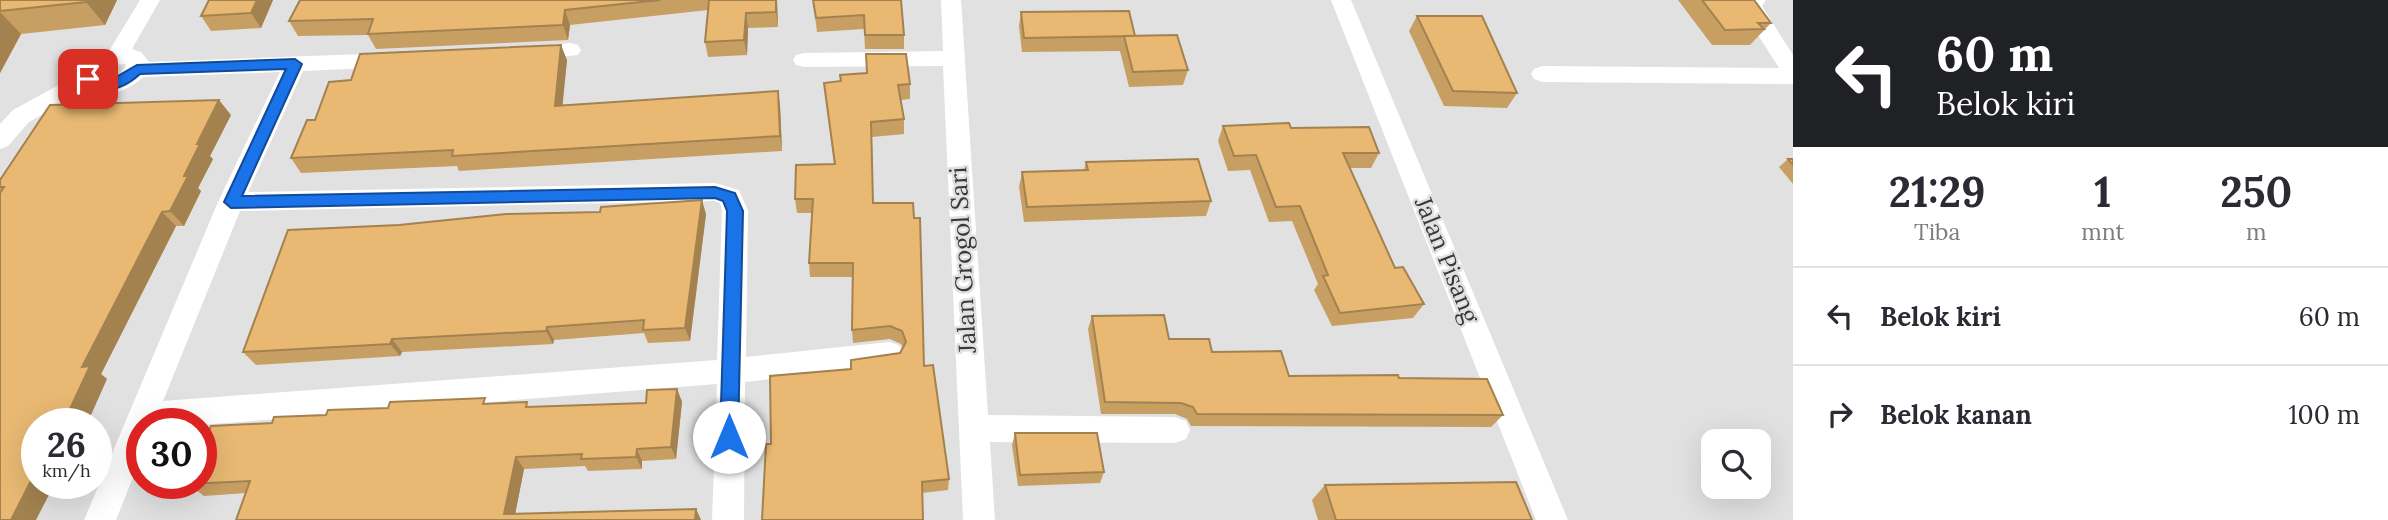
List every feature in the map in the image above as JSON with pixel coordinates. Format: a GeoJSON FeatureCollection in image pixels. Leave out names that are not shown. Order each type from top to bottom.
{"type":"FeatureCollection","features":[{"type":"Feature","properties":{"kind":"street"},"geometry":{"type":"LineString","coordinates":[[117,56],[150,0]]}},
{"type":"Feature","properties":{"kind":"street","name":"Jalan Grogol Sari"},"geometry":{"type":"LineString","coordinates":[[951,0],[979,520]]}},
{"type":"Feature","properties":{"kind":"street","name":"Jalan Pisang"},"geometry":{"type":"LineString","coordinates":[[1341,0],[1552,520]]}},
{"type":"Feature","properties":{"kind":"street"},"geometry":{"type":"LineString","coordinates":[[1756,0],[1751,5],[1793,74]]}},
{"type":"Feature","properties":{"kind":"street"},"geometry":{"type":"LineString","coordinates":[[501,54],[570,50]]}},
{"type":"Feature","properties":{"kind":"street"},"geometry":{"type":"LineString","coordinates":[[0,140],[21,116],[88,79],[93,68],[117,56],[133,57],[139,64],[137,70],[126,80],[110,86],[95,85],[88,79]]}},
{"type":"Feature","properties":{"kind":"street"},"geometry":{"type":"LineString","coordinates":[[804,60],[953,58]]}},
{"type":"Feature","properties":{"kind":"street"},"geometry":{"type":"LineString","coordinates":[[137,70],[417,59]]}},
{"type":"Feature","properties":{"kind":"street"},"geometry":{"type":"LineString","coordinates":[[148,408],[231,202],[295,64]]}},
{"type":"Feature","properties":{"kind":"street"},"geometry":{"type":"LineString","coordinates":[[1542,74],[1793,74]]}},
{"type":"Feature","properties":{"kind":"street"},"geometry":{"type":"LineString","coordinates":[[231,202],[715,192],[730,197],[735,211],[728,520]]}},
{"type":"Feature","properties":{"kind":"street"},"geometry":{"type":"LineString","coordinates":[[217,410],[730,371],[889,354]]}},
{"type":"Feature","properties":{"kind":"street"},"geometry":{"type":"LineString","coordinates":[[973,429],[1175,430]]}},
{"type":"Feature","properties":{"kind":"street"},"geometry":{"type":"LineString","coordinates":[[100,520],[126,460]]}},
{"type":"Feature","properties":{"kind":"building"},"geometry":{"type":"Polygon","coordinates":[[[0,0],[88,0],[0,11],[0,0]]]}},
{"type":"Feature","properties":{"kind":"building"},"geometry":{"type":"Polygon","coordinates":[[[209,0],[257,0],[251,13],[201,16],[209,0]]]}},
{"type":"Feature","properties":{"kind":"building"},"geometry":{"type":"Polygon","coordinates":[[[300,0],[660,0],[565,10],[563,25],[368,34],[373,19],[289,21],[300,0]]]}},
{"type":"Feature","properties":{"kind":"building"},"geometry":{"type":"Polygon","coordinates":[[[709,0],[776,0],[776,12],[746,13],[744,40],[705,42],[709,0]]]}},
{"type":"Feature","properties":{"kind":"building"},"geometry":{"type":"Polygon","coordinates":[[[813,0],[901,0],[904,35],[865,35],[864,15],[816,18],[813,0]]]}},
{"type":"Feature","properties":{"kind":"building"},"geometry":{"type":"Polygon","coordinates":[[[1702,0],[1754,0],[1771,23],[1758,23],[1764,29],[1725,30],[1702,0]]]}},
{"type":"Feature","properties":{"kind":"building"},"geometry":{"type":"Polygon","coordinates":[[[1129,11],[1135,36],[1024,38],[1021,12],[1129,11]]]}},
{"type":"Feature","properties":{"kind":"building"},"geometry":{"type":"Polygon","coordinates":[[[1417,16],[1482,16],[1517,93],[1453,91],[1417,16]]]}},
{"type":"Feature","properties":{"kind":"building"},"geometry":{"type":"Polygon","coordinates":[[[1177,35],[1188,70],[1133,72],[1124,36],[1177,35]]]}},
{"type":"Feature","properties":{"kind":"building"},"geometry":{"type":"Polygon","coordinates":[[[561,45],[555,106],[778,91],[780,136],[452,156],[453,150],[291,158],[307,120],[315,120],[329,82],[351,80],[360,54],[561,45]]]}},
{"type":"Feature","properties":{"kind":"building"},"geometry":{"type":"Polygon","coordinates":[[[866,54],[906,54],[910,84],[898,85],[904,119],[871,122],[873,203],[913,203],[914,218],[920,218],[924,366],[933,365],[949,479],[922,482],[923,520],[762,520],[766,444],[771,444],[770,376],[851,369],[851,360],[900,353],[906,342],[902,331],[890,326],[852,330],[853,263],[809,263],[813,199],[795,199],[796,165],[835,164],[824,83],[841,81],[840,75],[867,73],[866,54]]]}},
{"type":"Feature","properties":{"kind":"building"},"geometry":{"type":"Polygon","coordinates":[[[219,100],[184,176],[188,176],[170,211],[162,212],[82,367],[90,366],[70,408],[21,408],[22,499],[11,520],[0,520],[0,193],[4,187],[0,187],[0,180],[50,105],[219,100]]]}},
{"type":"Feature","properties":{"kind":"building"},"geometry":{"type":"Polygon","coordinates":[[[1289,123],[1291,128],[1369,127],[1379,153],[1343,153],[1395,268],[1403,267],[1424,304],[1340,313],[1323,276],[1328,275],[1300,206],[1276,207],[1256,155],[1234,156],[1223,126],[1289,123]]]}},
{"type":"Feature","properties":{"kind":"building"},"geometry":{"type":"Polygon","coordinates":[[[1198,159],[1211,201],[1027,207],[1022,172],[1088,170],[1086,162],[1198,159]]]}},
{"type":"Feature","properties":{"kind":"building"},"geometry":{"type":"Polygon","coordinates":[[[702,200],[685,328],[643,330],[644,320],[547,327],[546,331],[392,339],[390,344],[243,352],[288,230],[399,225],[506,214],[600,212],[601,207],[702,200]]]}},
{"type":"Feature","properties":{"kind":"building"},"geometry":{"type":"Polygon","coordinates":[[[1164,315],[1169,339],[1209,339],[1212,352],[1281,351],[1289,376],[1398,375],[1399,378],[1487,379],[1503,415],[1197,414],[1193,407],[1181,403],[1105,402],[1092,316],[1164,315]]]}},
{"type":"Feature","properties":{"kind":"building"},"geometry":{"type":"Polygon","coordinates":[[[677,389],[671,447],[637,449],[636,457],[581,459],[582,454],[516,457],[504,514],[696,509],[695,520],[236,520],[250,481],[217,483],[217,426],[272,423],[274,417],[326,415],[328,410],[388,408],[390,402],[485,398],[483,404],[527,402],[526,407],[646,403],[647,390],[677,389]]]}},
{"type":"Feature","properties":{"kind":"building"},"geometry":{"type":"Polygon","coordinates":[[[1015,433],[1097,433],[1104,472],[1020,475],[1015,433]]]}},
{"type":"Feature","properties":{"kind":"building"},"geometry":{"type":"Polygon","coordinates":[[[1516,482],[1532,520],[1336,520],[1325,485],[1516,482]]]}},
{"type":"Feature","properties":{"kind":"route"},"geometry":{"type":"LineString","coordinates":[[88,79],[95,85],[110,86],[126,80],[137,70],[295,64],[231,202],[715,192],[730,197],[735,211],[729,437]]}}]}
